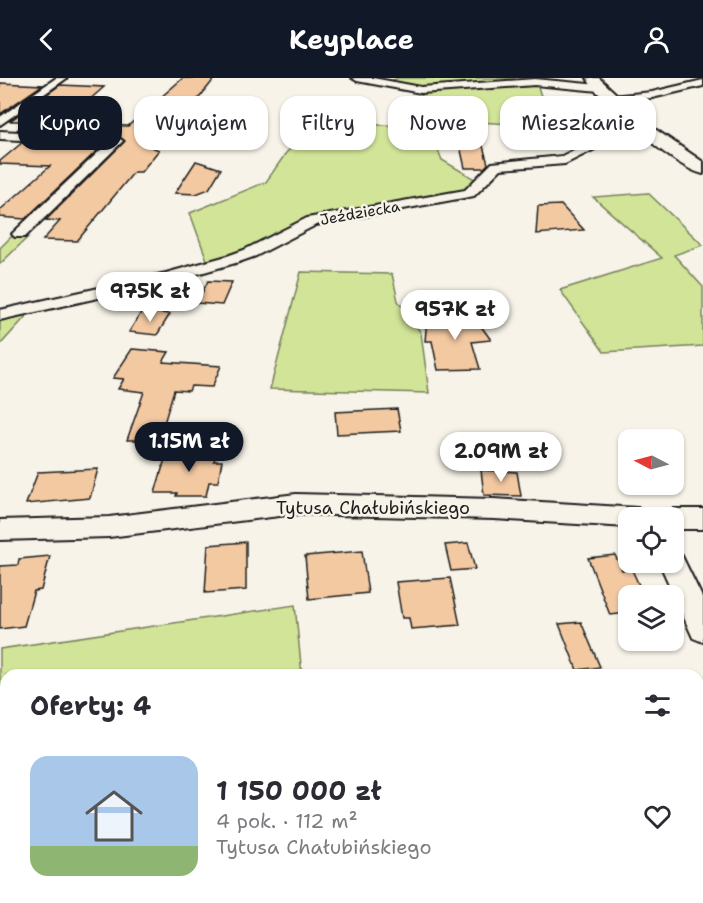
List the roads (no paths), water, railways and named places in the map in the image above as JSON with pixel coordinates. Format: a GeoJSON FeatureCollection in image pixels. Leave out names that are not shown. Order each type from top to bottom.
{"type":"FeatureCollection","features":[{"type":"Feature","properties":{"kind":"street"},"geometry":{"type":"LineString","coordinates":[[0,122],[62,78]]}},
{"type":"Feature","properties":{"kind":"street"},"geometry":{"type":"LineString","coordinates":[[357,78],[384,80],[421,90],[535,82],[596,83],[608,96]]}},
{"type":"Feature","properties":{"kind":"street"},"geometry":{"type":"LineString","coordinates":[[642,96],[703,83]]}},
{"type":"Feature","properties":{"kind":"street"},"geometry":{"type":"LineString","coordinates":[[0,135],[117,141],[20,234]]}},
{"type":"Feature","properties":{"kind":"street"},"geometry":{"type":"LineString","coordinates":[[656,139],[669,150],[703,170]]}},
{"type":"Feature","properties":{"kind":"street","name":"Jeździecka"},"geometry":{"type":"LineString","coordinates":[[0,315],[169,278],[250,253],[312,221],[469,193],[497,166],[565,160],[584,150]]}},
{"type":"Feature","properties":{"kind":"street","name":"Tytusa Chałubińskiego"},"geometry":{"type":"LineString","coordinates":[[0,530],[109,527],[296,504],[494,509],[618,517]]}},
{"type":"Feature","properties":{"kind":"street"},"geometry":{"type":"LineString","coordinates":[[684,519],[703,519]]}},
{"type":"Feature","properties":{"kind":"street"},"geometry":{"type":"LineString","coordinates":[[677,573],[703,629]]}}]}
